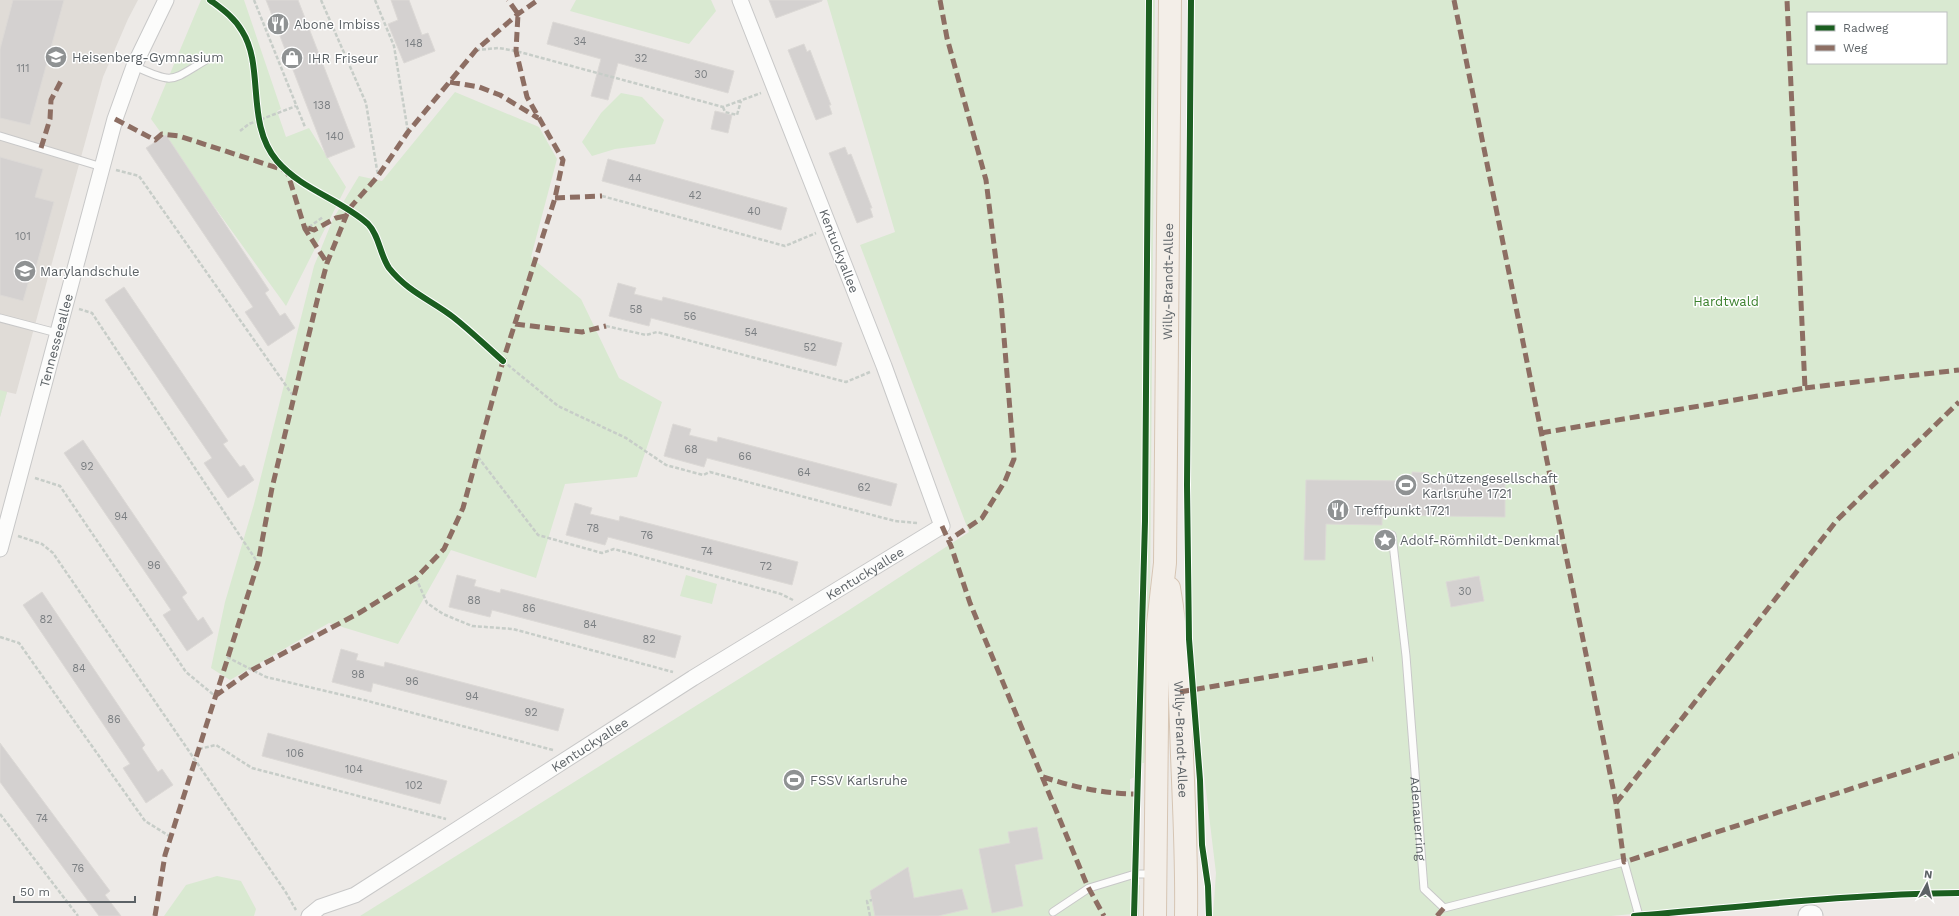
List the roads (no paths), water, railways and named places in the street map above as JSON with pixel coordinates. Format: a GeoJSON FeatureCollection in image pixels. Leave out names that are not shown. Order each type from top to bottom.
{"type":"FeatureCollection","features":[{"type":"Feature","properties":{"kind":"main road","name":"Willy-Brandt-Allee"},"geometry":{"type":"LineString","coordinates":[[1155,916],[1158,624],[1165,563],[1170,0]]}},
{"type":"Feature","properties":{"kind":"main road","name":"Willy-Brandt-Allee"},"geometry":{"type":"LineString","coordinates":[[1165,563],[1176,629],[1185,846],[1186,916]]}},
{"type":"Feature","properties":{"kind":"street","name":"Tennesseeallee"},"geometry":{"type":"LineString","coordinates":[[0,549],[19,473],[115,119],[134,66],[166,0]]}},
{"type":"Feature","properties":{"kind":"street","name":"Kentuckyallee"},"geometry":{"type":"LineString","coordinates":[[309,916],[320,907],[355,895],[693,678],[942,526],[884,366],[740,0]]}},
{"type":"Feature","properties":{"kind":"lane"},"geometry":{"type":"LineString","coordinates":[[134,66],[163,79],[172,79],[206,60]]}},
{"type":"Feature","properties":{"kind":"lane"},"geometry":{"type":"LineString","coordinates":[[0,136],[102,167]]}},
{"type":"Feature","properties":{"kind":"lane"},"geometry":{"type":"LineString","coordinates":[[0,318],[57,334]]}},
{"type":"Feature","properties":{"kind":"lane","name":"Adenauerring"},"geometry":{"type":"LineString","coordinates":[[1392,535],[1406,656],[1424,889],[1444,908],[1624,862],[1639,916]]}},
{"type":"Feature","properties":{"kind":"lane"},"geometry":{"type":"LineString","coordinates":[[1053,912],[1089,888],[1135,874],[1156,874]]}},
{"type":"Feature","properties":{"kind":"place","name":"Abone Imbiss"},"geometry":{"type":"Point","coordinates":[278,24]}},
{"type":"Feature","properties":{"kind":"place","name":"Heisenberg-Gymnasium"},"geometry":{"type":"Point","coordinates":[56,57]}},
{"type":"Feature","properties":{"kind":"place","name":"IHR Friseur"},"geometry":{"type":"Point","coordinates":[292,58]}},
{"type":"Feature","properties":{"kind":"place","name":"Marylandschule"},"geometry":{"type":"Point","coordinates":[25,271]}},
{"type":"Feature","properties":{"kind":"place","name":"Schützengesellschaft Karlsruhe 1721"},"geometry":{"type":"Point","coordinates":[1406,485]}},
{"type":"Feature","properties":{"kind":"place","name":"Treffpunkt 1721"},"geometry":{"type":"Point","coordinates":[1338,510]}},
{"type":"Feature","properties":{"kind":"place","name":"Adolf-Römhildt-Denkmal"},"geometry":{"type":"Point","coordinates":[1385,540]}},
{"type":"Feature","properties":{"kind":"place","name":"FSSV Karlsruhe"},"geometry":{"type":"Point","coordinates":[794,780]}},
{"type":"Feature","properties":{"kind":"park label","name":"Hardtwald"},"geometry":{"type":"Point","coordinates":[1726,301]}}]}
